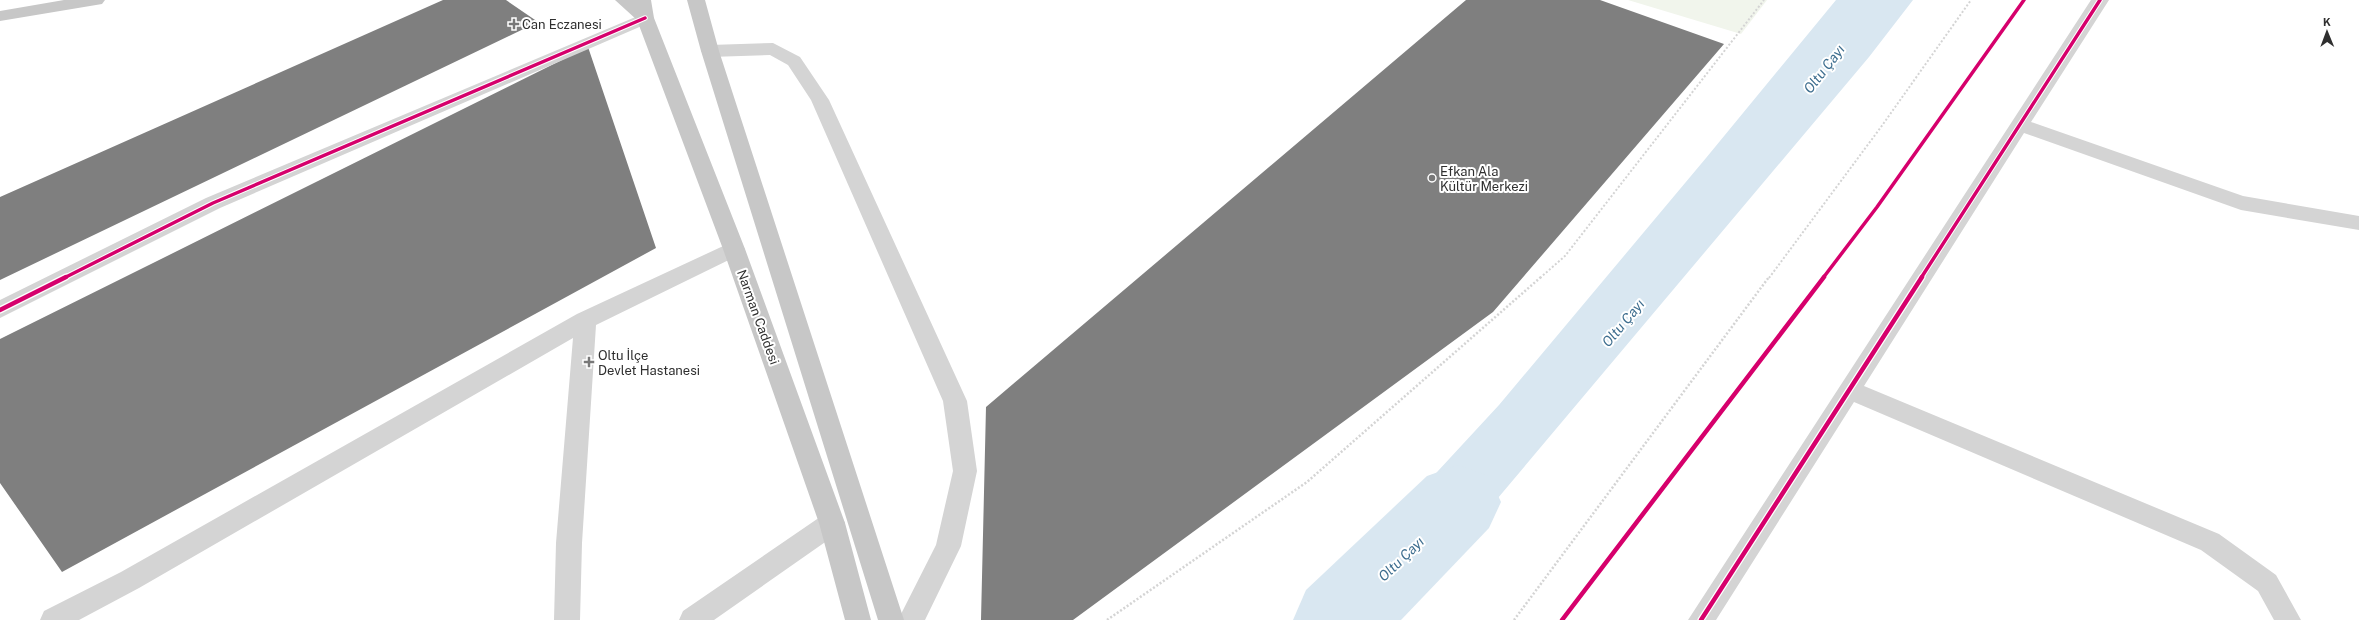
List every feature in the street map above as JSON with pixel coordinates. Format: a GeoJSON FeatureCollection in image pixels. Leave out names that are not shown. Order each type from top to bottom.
{"type":"FeatureCollection","features":[{"type":"Feature","properties":{"kind":"main road"},"geometry":{"type":"LineString","coordinates":[[0,16],[96,0]]}},
{"type":"Feature","properties":{"kind":"main road","name":"Narman Caddesi"},"geometry":{"type":"LineString","coordinates":[[624,0],[644,9],[734,249],[832,523],[858,620]]}},
{"type":"Feature","properties":{"kind":"main road"},"geometry":{"type":"LineString","coordinates":[[696,0],[701,23],[891,620]]}},
{"type":"Feature","properties":{"kind":"main road"},"geometry":{"type":"LineString","coordinates":[[701,23],[712,0]]}},
{"type":"Feature","properties":{"kind":"street"},"geometry":{"type":"LineString","coordinates":[[1702,620],[2100,0]]}},
{"type":"Feature","properties":{"kind":"street"},"geometry":{"type":"LineString","coordinates":[[0,310],[213,203],[644,9]]}},
{"type":"Feature","properties":{"kind":"street"},"geometry":{"type":"LineString","coordinates":[[710,51],[773,50],[794,61],[820,100],[955,402],[965,471],[948,546],[911,620]]}},
{"type":"Feature","properties":{"kind":"street"},"geometry":{"type":"LineString","coordinates":[[2020,125],[2241,203],[2359,223]]}},
{"type":"Feature","properties":{"kind":"street"},"geometry":{"type":"LineString","coordinates":[[53,620],[130,580],[584,320],[734,249]]}},
{"type":"Feature","properties":{"kind":"street"},"geometry":{"type":"LineString","coordinates":[[567,620],[569,543],[584,320]]}},
{"type":"Feature","properties":{"kind":"street"},"geometry":{"type":"LineString","coordinates":[[1849,390],[2210,542],[2267,583],[2288,620]]}},
{"type":"Feature","properties":{"kind":"street"},"geometry":{"type":"LineString","coordinates":[[692,620],[832,523]]}},
{"type":"Feature","properties":{"kind":"path"},"geometry":{"type":"LineString","coordinates":[[1106,620],[1307,482],[1564,256],[1764,0]]}},
{"type":"Feature","properties":{"kind":"path"},"geometry":{"type":"LineString","coordinates":[[1514,620],[1881,127],[1971,0]]}},
{"type":"Feature","properties":{"kind":"shaded area"},"geometry":{"type":"Polygon","coordinates":[[[1628,0],[1767,0],[1741,34],[1628,0]]]}},
{"type":"Feature","properties":{"kind":"water"},"geometry":{"type":"Polygon","coordinates":[[[1836,0],[1913,0],[1869,57],[1418,593],[1352,564],[1499,405],[1836,0]]]}},
{"type":"Feature","properties":{"kind":"building"},"geometry":{"type":"Polygon","coordinates":[[[443,0],[506,0],[538,22],[0,280],[0,197],[443,0]]]}},
{"type":"Feature","properties":{"kind":"building","name":"Efkan Ala Kültür Merkezi"},"geometry":{"type":"Polygon","coordinates":[[[1466,0],[1600,0],[1724,44],[1493,312],[1073,620],[981,620],[986,407],[1466,0]]]}},
{"type":"Feature","properties":{"kind":"building"},"geometry":{"type":"Polygon","coordinates":[[[588,47],[656,248],[62,572],[0,483],[0,339],[588,47]]]}},
{"type":"Feature","properties":{"kind":"waterway","name":"Oltu Çayı"},"geometry":{"type":"LineString","coordinates":[[1339,620],[1458,502]]}},
{"type":"Feature","properties":{"kind":"cycle path"},"geometry":{"type":"LineString","coordinates":[[1562,620],[1877,207],[2024,0]]}},
{"type":"Feature","properties":{"kind":"cycle path"},"geometry":{"type":"LineString","coordinates":[[1701,620],[2100,0]]}},
{"type":"Feature","properties":{"kind":"cycle path"},"geometry":{"type":"LineString","coordinates":[[0,310],[213,203],[645,18]]}},
{"type":"Feature","properties":{"kind":"place","name":"Can Eczanesi"},"geometry":{"type":"Point","coordinates":[514,24]}},
{"type":"Feature","properties":{"kind":"place","name":"Efkan Ala Kültür Merkezi"},"geometry":{"type":"Point","coordinates":[1432,178]}},
{"type":"Feature","properties":{"kind":"place","name":"Oltu İlçe Devlet Hastanesi"},"geometry":{"type":"Point","coordinates":[589,362]}}]}
